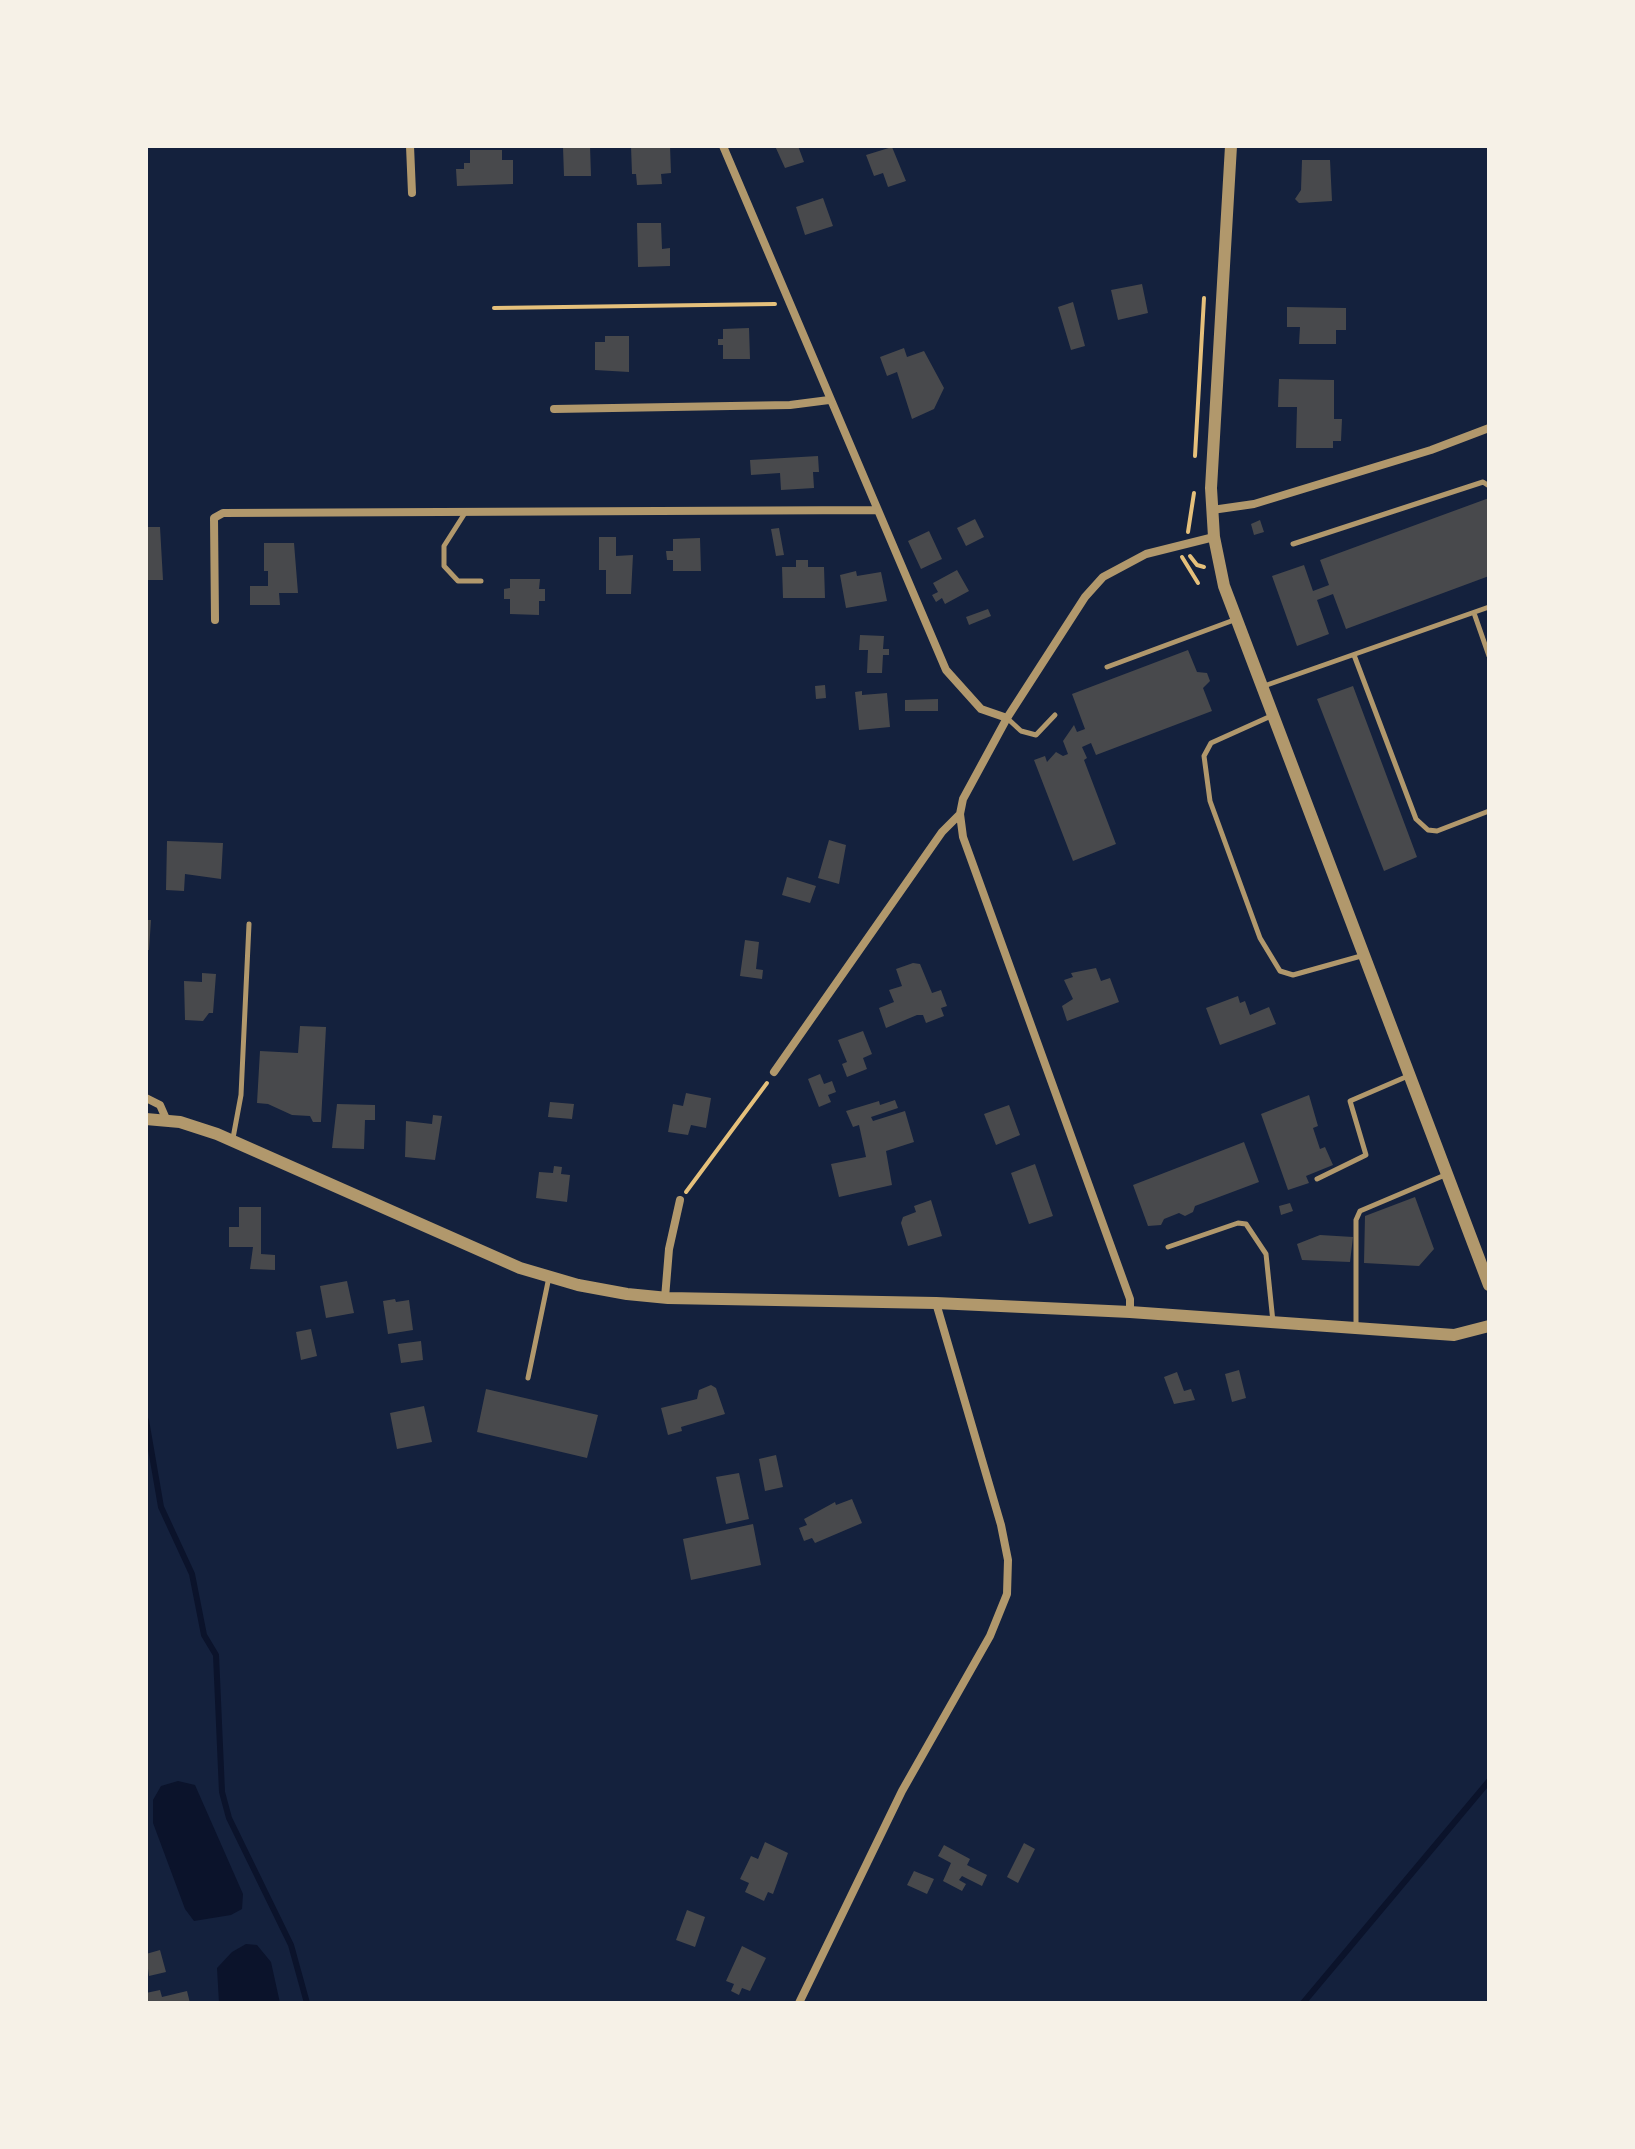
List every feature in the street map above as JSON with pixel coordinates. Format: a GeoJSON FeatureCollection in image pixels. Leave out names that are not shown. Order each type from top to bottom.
{"type":"FeatureCollection","features":[{"type":"Feature","properties":{"kind":"street"},"geometry":{"type":"LineString","coordinates":[[410,146],[412,193]]}},
{"type":"Feature","properties":{"kind":"street"},"geometry":{"type":"LineString","coordinates":[[723,146],[946,670],[981,709],[1007,718]]}},
{"type":"Feature","properties":{"kind":"street"},"geometry":{"type":"LineString","coordinates":[[1231,146],[1212,444],[1214,537],[1224,586],[1259,687],[1489,1285]]}},
{"type":"Feature","properties":{"kind":"street"},"geometry":{"type":"LineString","coordinates":[[554,409],[790,405],[829,400]]}},
{"type":"Feature","properties":{"kind":"street"},"geometry":{"type":"LineString","coordinates":[[1212,510],[1268,499],[1431,450],[1489,428]]}},
{"type":"Feature","properties":{"kind":"street"},"geometry":{"type":"LineString","coordinates":[[215,620],[216,516],[877,510]]}},
{"type":"Feature","properties":{"kind":"street"},"geometry":{"type":"LineString","coordinates":[[1130,1312],[1130,1299],[963,837],[960,814],[963,799],[1007,718],[1085,597],[1103,577],[1146,554],[1175,544],[1214,537]]}},
{"type":"Feature","properties":{"kind":"street"},"geometry":{"type":"LineString","coordinates":[[774,1072],[942,832],[960,814]]}},
{"type":"Feature","properties":{"kind":"street"},"geometry":{"type":"LineString","coordinates":[[146,1098],[160,1105],[167,1121]]}},
{"type":"Feature","properties":{"kind":"street"},"geometry":{"type":"LineString","coordinates":[[146,1119],[167,1121],[232,1140],[473,1249],[578,1285],[665,1298],[936,1303],[1130,1312],[1454,1335],[1489,1326]]}},
{"type":"Feature","properties":{"kind":"street"},"geometry":{"type":"LineString","coordinates":[[665,1298],[669,1249],[680,1200]]}},
{"type":"Feature","properties":{"kind":"street"},"geometry":{"type":"LineString","coordinates":[[799,2003],[902,1791],[990,1636],[1007,1594],[1008,1560],[1001,1525],[936,1303]]}},
{"type":"Feature","properties":{"kind":"lane"},"geometry":{"type":"LineString","coordinates":[[1293,544],[1483,482],[1489,486]]}},
{"type":"Feature","properties":{"kind":"lane"},"geometry":{"type":"LineString","coordinates":[[465,512],[444,546],[444,566],[458,581],[481,581]]}},
{"type":"Feature","properties":{"kind":"lane"},"geometry":{"type":"LineString","coordinates":[[1259,687],[1489,607]]}},
{"type":"Feature","properties":{"kind":"lane"},"geometry":{"type":"LineString","coordinates":[[1474,613],[1489,656]]}},
{"type":"Feature","properties":{"kind":"lane"},"geometry":{"type":"LineString","coordinates":[[1107,667],[1235,620]]}},
{"type":"Feature","properties":{"kind":"lane"},"geometry":{"type":"LineString","coordinates":[[1354,655],[1416,819],[1428,830],[1437,831],[1489,811]]}},
{"type":"Feature","properties":{"kind":"lane"},"geometry":{"type":"LineString","coordinates":[[1007,718],[1021,731],[1036,735],[1055,715]]}},
{"type":"Feature","properties":{"kind":"lane"},"geometry":{"type":"LineString","coordinates":[[1271,716],[1211,743],[1204,756],[1210,801],[1260,938],[1280,971],[1293,975],[1362,955]]}},
{"type":"Feature","properties":{"kind":"lane"},"geometry":{"type":"LineString","coordinates":[[232,1140],[241,1095],[249,924]]}},
{"type":"Feature","properties":{"kind":"lane"},"geometry":{"type":"LineString","coordinates":[[1317,1179],[1366,1155],[1350,1101],[1409,1076]]}},
{"type":"Feature","properties":{"kind":"lane"},"geometry":{"type":"LineString","coordinates":[[1356,1328],[1356,1220],[1360,1211],[1447,1174]]}},
{"type":"Feature","properties":{"kind":"lane"},"geometry":{"type":"LineString","coordinates":[[1168,1247],[1238,1223],[1246,1224],[1266,1254],[1273,1322]]}},
{"type":"Feature","properties":{"kind":"lane"},"geometry":{"type":"LineString","coordinates":[[528,1378],[549,1276]]}},
{"type":"Feature","properties":{"kind":"path"},"geometry":{"type":"LineString","coordinates":[[1195,472],[1205,286]]}},
{"type":"Feature","properties":{"kind":"path"},"geometry":{"type":"LineString","coordinates":[[494,308],[769,305],[790,302]]}},
{"type":"Feature","properties":{"kind":"path"},"geometry":{"type":"LineString","coordinates":[[1188,533],[1194,487]]}},
{"type":"Feature","properties":{"kind":"path"},"geometry":{"type":"LineString","coordinates":[[1175,544],[1198,583]]}},
{"type":"Feature","properties":{"kind":"path"},"geometry":{"type":"LineString","coordinates":[[1189,550],[1197,565],[1211,567]]}},
{"type":"Feature","properties":{"kind":"path"},"geometry":{"type":"LineString","coordinates":[[680,1200],[774,1072]]}},
{"type":"Feature","properties":{"kind":"water"},"geometry":{"type":"Polygon","coordinates":[[[178,1781],[195,1785],[243,1894],[242,1909],[231,1915],[194,1921],[185,1909],[153,1823],[153,1800],[161,1786],[178,1781]]]}},
{"type":"Feature","properties":{"kind":"water"},"geometry":{"type":"Polygon","coordinates":[[[246,1944],[257,1945],[271,1962],[280,2003],[219,2003],[217,1968],[232,1952],[246,1944]]]}},
{"type":"Feature","properties":{"kind":"building"},"geometry":{"type":"Polygon","coordinates":[[[590,146],[591,176],[564,176],[563,147],[590,146]]]}},
{"type":"Feature","properties":{"kind":"building"},"geometry":{"type":"Polygon","coordinates":[[[631,146],[670,146],[671,173],[661,174],[662,184],[637,185],[636,174],[632,174],[631,146]]]}},
{"type":"Feature","properties":{"kind":"building"},"geometry":{"type":"Polygon","coordinates":[[[775,146],[798,146],[804,162],[785,168],[775,146]]]}},
{"type":"Feature","properties":{"kind":"building"},"geometry":{"type":"Polygon","coordinates":[[[892,147],[906,181],[888,187],[883,173],[874,176],[866,155],[892,147]]]}},
{"type":"Feature","properties":{"kind":"building"},"geometry":{"type":"Polygon","coordinates":[[[470,150],[502,150],[502,160],[513,160],[513,184],[457,186],[456,169],[464,169],[464,163],[470,163],[470,150]]]}},
{"type":"Feature","properties":{"kind":"building"},"geometry":{"type":"Polygon","coordinates":[[[1302,160],[1330,160],[1332,201],[1299,203],[1295,199],[1301,190],[1302,160]]]}},
{"type":"Feature","properties":{"kind":"building"},"geometry":{"type":"Polygon","coordinates":[[[823,198],[833,226],[805,235],[796,207],[823,198]]]}},
{"type":"Feature","properties":{"kind":"building"},"geometry":{"type":"Polygon","coordinates":[[[637,223],[661,223],[662,249],[670,248],[670,266],[638,267],[637,223]]]}},
{"type":"Feature","properties":{"kind":"building"},"geometry":{"type":"Polygon","coordinates":[[[1142,284],[1148,313],[1118,320],[1111,290],[1142,284]]]}},
{"type":"Feature","properties":{"kind":"building"},"geometry":{"type":"Polygon","coordinates":[[[1073,302],[1085,346],[1071,350],[1058,307],[1073,302]]]}},
{"type":"Feature","properties":{"kind":"building"},"geometry":{"type":"Polygon","coordinates":[[[1287,307],[1346,308],[1346,330],[1336,330],[1336,344],[1299,344],[1300,327],[1287,327],[1287,307]]]}},
{"type":"Feature","properties":{"kind":"building"},"geometry":{"type":"Polygon","coordinates":[[[749,328],[750,359],[723,359],[723,345],[718,345],[718,339],[723,339],[723,329],[749,328]]]}},
{"type":"Feature","properties":{"kind":"building"},"geometry":{"type":"Polygon","coordinates":[[[605,336],[629,336],[629,372],[595,370],[595,342],[605,342],[605,336]]]}},
{"type":"Feature","properties":{"kind":"building"},"geometry":{"type":"Polygon","coordinates":[[[904,348],[907,357],[924,351],[944,388],[934,409],[912,419],[897,372],[887,376],[880,357],[904,348]]]}},
{"type":"Feature","properties":{"kind":"building"},"geometry":{"type":"Polygon","coordinates":[[[1279,379],[1334,380],[1334,419],[1342,419],[1341,441],[1333,441],[1333,448],[1296,448],[1297,407],[1278,407],[1279,379]]]}},
{"type":"Feature","properties":{"kind":"building"},"geometry":{"type":"Polygon","coordinates":[[[818,456],[819,472],[813,472],[814,488],[781,490],[780,473],[751,475],[750,460],[818,456]]]}},
{"type":"Feature","properties":{"kind":"building"},"geometry":{"type":"Polygon","coordinates":[[[1489,498],[1489,576],[1346,629],[1333,594],[1317,600],[1329,634],[1297,646],[1272,576],[1304,565],[1313,591],[1329,585],[1320,560],[1489,498]]]}},
{"type":"Feature","properties":{"kind":"building"},"geometry":{"type":"Polygon","coordinates":[[[975,519],[984,537],[966,546],[957,528],[975,519]]]}},
{"type":"Feature","properties":{"kind":"building"},"geometry":{"type":"Polygon","coordinates":[[[1260,520],[1264,532],[1254,535],[1251,524],[1260,520]]]}},
{"type":"Feature","properties":{"kind":"building"},"geometry":{"type":"Polygon","coordinates":[[[147,527],[160,527],[163,580],[146,580],[147,527]]]}},
{"type":"Feature","properties":{"kind":"building"},"geometry":{"type":"Polygon","coordinates":[[[779,528],[784,555],[776,556],[771,529],[779,528]]]}},
{"type":"Feature","properties":{"kind":"building"},"geometry":{"type":"Polygon","coordinates":[[[929,531],[942,559],[921,569],[908,541],[929,531]]]}},
{"type":"Feature","properties":{"kind":"building"},"geometry":{"type":"Polygon","coordinates":[[[599,537],[616,537],[616,556],[633,555],[631,594],[606,594],[606,570],[599,570],[599,537]]]}},
{"type":"Feature","properties":{"kind":"building"},"geometry":{"type":"Polygon","coordinates":[[[700,538],[701,571],[673,571],[673,560],[667,560],[666,551],[673,551],[673,539],[700,538]]]}},
{"type":"Feature","properties":{"kind":"building"},"geometry":{"type":"Polygon","coordinates":[[[264,543],[294,543],[298,593],[279,593],[280,605],[250,605],[250,586],[268,586],[268,571],[264,571],[264,543]]]}},
{"type":"Feature","properties":{"kind":"building"},"geometry":{"type":"Polygon","coordinates":[[[796,560],[808,560],[808,567],[824,567],[825,598],[783,598],[782,567],[796,567],[796,560]]]}},
{"type":"Feature","properties":{"kind":"building"},"geometry":{"type":"Polygon","coordinates":[[[957,570],[969,591],[945,604],[942,598],[936,602],[932,595],[938,592],[933,583],[957,570]]]}},
{"type":"Feature","properties":{"kind":"building"},"geometry":{"type":"Polygon","coordinates":[[[856,571],[857,576],[881,572],[887,601],[846,608],[840,575],[856,571]]]}},
{"type":"Feature","properties":{"kind":"building"},"geometry":{"type":"Polygon","coordinates":[[[510,579],[540,579],[539,589],[545,589],[545,601],[539,601],[539,615],[510,614],[510,599],[504,599],[504,589],[510,588],[510,579]]]}},
{"type":"Feature","properties":{"kind":"building"},"geometry":{"type":"Polygon","coordinates":[[[988,609],[991,616],[969,625],[966,617],[988,609]]]}},
{"type":"Feature","properties":{"kind":"building"},"geometry":{"type":"Polygon","coordinates":[[[860,635],[884,636],[883,649],[889,649],[889,655],[883,655],[882,673],[867,673],[868,650],[859,650],[860,635]]]}},
{"type":"Feature","properties":{"kind":"building"},"geometry":{"type":"Polygon","coordinates":[[[1188,650],[1197,672],[1207,673],[1210,681],[1203,688],[1212,711],[1096,755],[1091,743],[1082,747],[1087,758],[1084,760],[1116,844],[1073,861],[1034,760],[1045,756],[1047,762],[1056,752],[1063,756],[1068,754],[1063,741],[1074,725],[1077,732],[1085,729],[1072,694],[1188,650]]]}},
{"type":"Feature","properties":{"kind":"building"},"geometry":{"type":"Polygon","coordinates":[[[825,685],[826,698],[816,699],[815,686],[825,685]]]}},
{"type":"Feature","properties":{"kind":"building"},"geometry":{"type":"Polygon","coordinates":[[[1353,686],[1417,857],[1384,871],[1317,699],[1353,686]]]}},
{"type":"Feature","properties":{"kind":"building"},"geometry":{"type":"Polygon","coordinates":[[[862,691],[862,695],[887,693],[890,727],[859,730],[855,692],[862,691]]]}},
{"type":"Feature","properties":{"kind":"building"},"geometry":{"type":"Polygon","coordinates":[[[938,699],[938,711],[905,711],[905,700],[938,699]]]}},
{"type":"Feature","properties":{"kind":"building"},"geometry":{"type":"Polygon","coordinates":[[[829,840],[846,845],[839,884],[818,878],[829,840]]]}},
{"type":"Feature","properties":{"kind":"building"},"geometry":{"type":"Polygon","coordinates":[[[167,841],[223,843],[221,879],[185,874],[184,891],[166,890],[167,841]]]}},
{"type":"Feature","properties":{"kind":"building"},"geometry":{"type":"Polygon","coordinates":[[[787,877],[816,886],[810,903],[782,895],[787,877]]]}},
{"type":"Feature","properties":{"kind":"building"},"geometry":{"type":"Polygon","coordinates":[[[146,920],[151,920],[149,950],[146,950],[146,920]]]}},
{"type":"Feature","properties":{"kind":"building"},"geometry":{"type":"Polygon","coordinates":[[[745,940],[759,942],[756,969],[763,970],[762,979],[740,976],[745,940]]]}},
{"type":"Feature","properties":{"kind":"building"},"geometry":{"type":"Polygon","coordinates":[[[913,963],[920,964],[932,993],[941,990],[947,1006],[941,1008],[944,1016],[926,1023],[923,1015],[917,1015],[886,1028],[879,1008],[894,1002],[889,990],[902,986],[896,969],[913,963]]]}},
{"type":"Feature","properties":{"kind":"building"},"geometry":{"type":"Polygon","coordinates":[[[1096,968],[1101,981],[1110,978],[1119,1002],[1067,1021],[1062,1006],[1073,999],[1064,980],[1073,977],[1071,973],[1096,968]]]}},
{"type":"Feature","properties":{"kind":"building"},"geometry":{"type":"Polygon","coordinates":[[[202,973],[216,974],[213,1013],[209,1013],[203,1021],[185,1020],[184,981],[202,982],[202,973]]]}},
{"type":"Feature","properties":{"kind":"building"},"geometry":{"type":"Polygon","coordinates":[[[1238,996],[1240,1003],[1245,1001],[1250,1015],[1269,1007],[1276,1024],[1220,1045],[1206,1008],[1238,996]]]}},
{"type":"Feature","properties":{"kind":"building"},"geometry":{"type":"Polygon","coordinates":[[[300,1026],[326,1027],[321,1122],[313,1122],[310,1116],[292,1115],[268,1104],[257,1103],[260,1051],[298,1053],[300,1026]]]}},
{"type":"Feature","properties":{"kind":"building"},"geometry":{"type":"Polygon","coordinates":[[[863,1031],[872,1054],[863,1058],[867,1069],[847,1077],[842,1064],[847,1062],[838,1040],[863,1031]]]}},
{"type":"Feature","properties":{"kind":"building"},"geometry":{"type":"Polygon","coordinates":[[[820,1074],[824,1084],[832,1081],[836,1092],[828,1095],[831,1102],[819,1107],[808,1079],[820,1074]]]}},
{"type":"Feature","properties":{"kind":"building"},"geometry":{"type":"Polygon","coordinates":[[[686,1093],[711,1098],[706,1128],[691,1125],[688,1135],[668,1132],[673,1104],[683,1106],[686,1093]]]}},
{"type":"Feature","properties":{"kind":"building"},"geometry":{"type":"Polygon","coordinates":[[[1309,1095],[1318,1126],[1313,1128],[1320,1149],[1325,1147],[1333,1165],[1306,1176],[1309,1183],[1288,1190],[1261,1114],[1309,1095]]]}},
{"type":"Feature","properties":{"kind":"building"},"geometry":{"type":"Polygon","coordinates":[[[895,1100],[898,1108],[871,1117],[873,1121],[905,1111],[914,1142],[886,1151],[892,1185],[839,1197],[831,1164],[866,1157],[859,1125],[853,1127],[846,1111],[879,1101],[880,1105],[895,1100]]]}},
{"type":"Feature","properties":{"kind":"building"},"geometry":{"type":"Polygon","coordinates":[[[550,1102],[574,1104],[572,1119],[548,1117],[550,1102]]]}},
{"type":"Feature","properties":{"kind":"building"},"geometry":{"type":"Polygon","coordinates":[[[337,1104],[375,1105],[375,1120],[365,1120],[364,1149],[332,1148],[337,1104]]]}},
{"type":"Feature","properties":{"kind":"building"},"geometry":{"type":"Polygon","coordinates":[[[1009,1105],[1020,1135],[996,1145],[984,1114],[1009,1105]]]}},
{"type":"Feature","properties":{"kind":"building"},"geometry":{"type":"Polygon","coordinates":[[[433,1115],[442,1116],[435,1160],[405,1157],[406,1121],[432,1124],[433,1115]]]}},
{"type":"Feature","properties":{"kind":"building"},"geometry":{"type":"Polygon","coordinates":[[[1244,1142],[1259,1182],[1195,1206],[1193,1212],[1185,1216],[1179,1213],[1164,1219],[1161,1225],[1148,1226],[1133,1185],[1244,1142]]]}},
{"type":"Feature","properties":{"kind":"building"},"geometry":{"type":"Polygon","coordinates":[[[1035,1164],[1053,1216],[1029,1224],[1011,1173],[1035,1164]]]}},
{"type":"Feature","properties":{"kind":"building"},"geometry":{"type":"Polygon","coordinates":[[[554,1166],[562,1167],[561,1174],[570,1175],[567,1202],[536,1198],[539,1172],[553,1173],[554,1166]]]}},
{"type":"Feature","properties":{"kind":"building"},"geometry":{"type":"Polygon","coordinates":[[[1415,1197],[1434,1249],[1419,1266],[1364,1263],[1365,1216],[1415,1197]]]}},
{"type":"Feature","properties":{"kind":"building"},"geometry":{"type":"Polygon","coordinates":[[[931,1200],[942,1236],[908,1246],[901,1223],[903,1217],[916,1212],[914,1206],[931,1200]]]}},
{"type":"Feature","properties":{"kind":"building"},"geometry":{"type":"Polygon","coordinates":[[[1290,1203],[1293,1211],[1281,1215],[1279,1206],[1290,1203]]]}},
{"type":"Feature","properties":{"kind":"building"},"geometry":{"type":"Polygon","coordinates":[[[239,1207],[261,1207],[261,1254],[275,1255],[275,1270],[250,1269],[253,1247],[229,1247],[229,1227],[239,1227],[239,1207]]]}},
{"type":"Feature","properties":{"kind":"building"},"geometry":{"type":"Polygon","coordinates":[[[1320,1235],[1353,1237],[1350,1262],[1302,1260],[1297,1244],[1320,1235]]]}},
{"type":"Feature","properties":{"kind":"building"},"geometry":{"type":"Polygon","coordinates":[[[347,1281],[354,1313],[326,1318],[320,1286],[347,1281]]]}},
{"type":"Feature","properties":{"kind":"building"},"geometry":{"type":"Polygon","coordinates":[[[395,1299],[396,1302],[409,1300],[413,1330],[388,1334],[383,1301],[395,1299]]]}},
{"type":"Feature","properties":{"kind":"building"},"geometry":{"type":"Polygon","coordinates":[[[311,1329],[317,1356],[301,1360],[296,1332],[311,1329]]]}},
{"type":"Feature","properties":{"kind":"building"},"geometry":{"type":"Polygon","coordinates":[[[421,1341],[423,1360],[401,1363],[398,1344],[421,1341]]]}},
{"type":"Feature","properties":{"kind":"building"},"geometry":{"type":"Polygon","coordinates":[[[1239,1370],[1246,1398],[1232,1402],[1225,1374],[1239,1370]]]}},
{"type":"Feature","properties":{"kind":"building"},"geometry":{"type":"Polygon","coordinates":[[[1177,1372],[1184,1391],[1191,1389],[1195,1400],[1174,1404],[1164,1377],[1177,1372]]]}},
{"type":"Feature","properties":{"kind":"building"},"geometry":{"type":"Polygon","coordinates":[[[711,1385],[716,1388],[725,1414],[681,1427],[682,1431],[668,1435],[661,1408],[697,1399],[699,1390],[711,1385]]]}},
{"type":"Feature","properties":{"kind":"building"},"geometry":{"type":"Polygon","coordinates":[[[486,1389],[598,1415],[587,1458],[477,1432],[486,1389]]]}},
{"type":"Feature","properties":{"kind":"building"},"geometry":{"type":"Polygon","coordinates":[[[424,1406],[432,1442],[397,1449],[390,1413],[424,1406]]]}},
{"type":"Feature","properties":{"kind":"building"},"geometry":{"type":"Polygon","coordinates":[[[776,1455],[783,1487],[765,1491],[759,1459],[776,1455]]]}},
{"type":"Feature","properties":{"kind":"building"},"geometry":{"type":"Polygon","coordinates":[[[739,1473],[749,1519],[726,1524],[716,1477],[739,1473]]]}},
{"type":"Feature","properties":{"kind":"building"},"geometry":{"type":"Polygon","coordinates":[[[852,1499],[862,1523],[815,1543],[812,1538],[804,1541],[799,1528],[807,1525],[804,1519],[835,1502],[836,1505],[852,1499]]]}},
{"type":"Feature","properties":{"kind":"building"},"geometry":{"type":"Polygon","coordinates":[[[753,1524],[761,1565],[691,1580],[683,1539],[753,1524]]]}},
{"type":"Feature","properties":{"kind":"building"},"geometry":{"type":"Polygon","coordinates":[[[765,1842],[788,1853],[773,1894],[768,1892],[764,1901],[745,1892],[749,1883],[740,1879],[751,1856],[758,1859],[765,1842]]]}},
{"type":"Feature","properties":{"kind":"building"},"geometry":{"type":"Polygon","coordinates":[[[1024,1843],[1035,1849],[1018,1883],[1007,1877],[1024,1843]]]}},
{"type":"Feature","properties":{"kind":"building"},"geometry":{"type":"Polygon","coordinates":[[[944,1845],[970,1859],[967,1865],[987,1875],[982,1886],[962,1876],[959,1880],[966,1884],[962,1891],[943,1881],[951,1863],[938,1856],[944,1845]]]}},
{"type":"Feature","properties":{"kind":"building"},"geometry":{"type":"Polygon","coordinates":[[[914,1871],[934,1879],[927,1894],[907,1885],[914,1871]]]}},
{"type":"Feature","properties":{"kind":"building"},"geometry":{"type":"Polygon","coordinates":[[[687,1910],[705,1917],[695,1947],[676,1940],[687,1910]]]}},
{"type":"Feature","properties":{"kind":"building"},"geometry":{"type":"Polygon","coordinates":[[[742,1946],[766,1958],[750,1991],[742,1988],[739,1995],[731,1991],[734,1984],[726,1981],[742,1946]]]}},
{"type":"Feature","properties":{"kind":"building"},"geometry":{"type":"Polygon","coordinates":[[[160,1950],[166,1972],[149,1976],[146,1954],[160,1950]]]}},
{"type":"Feature","properties":{"kind":"building"},"geometry":{"type":"Polygon","coordinates":[[[160,1990],[162,1997],[187,1991],[190,2003],[146,2003],[146,1993],[160,1990]]]}},
{"type":"Feature","properties":{"kind":"waterway"},"geometry":{"type":"LineString","coordinates":[[146,1420],[161,1507],[192,1574],[204,1635],[216,1655],[222,1792],[229,1818],[291,1945],[307,2003]]}},
{"type":"Feature","properties":{"kind":"waterway"},"geometry":{"type":"LineString","coordinates":[[1303,2003],[1489,1781]]}}]}
